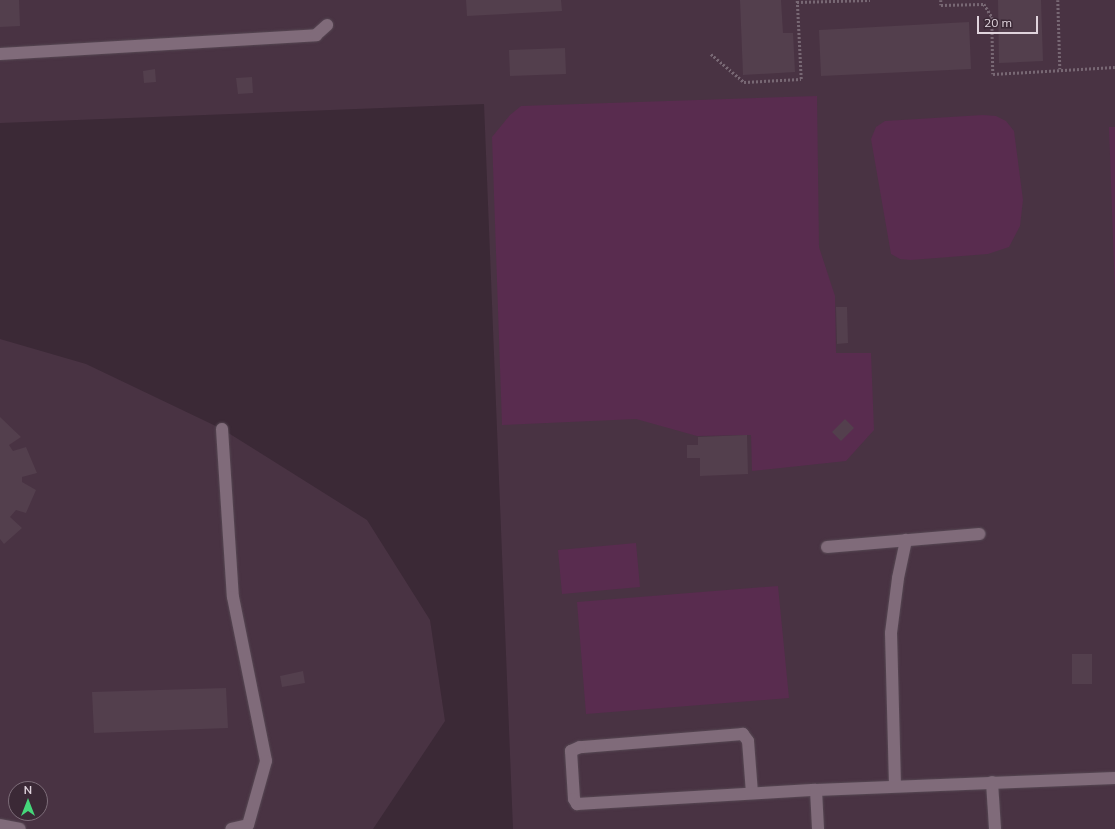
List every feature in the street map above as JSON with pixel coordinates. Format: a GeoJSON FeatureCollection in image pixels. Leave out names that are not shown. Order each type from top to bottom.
{"type":"FeatureCollection","features":[{"type":"Feature","properties":{"kind":"street"},"geometry":{"type":"LineString","coordinates":[[0,54],[316,35],[327,25]]}},
{"type":"Feature","properties":{"kind":"street"},"geometry":{"type":"LineString","coordinates":[[222,429],[233,597],[266,761],[248,824],[231,829]]}},
{"type":"Feature","properties":{"kind":"street"},"geometry":{"type":"LineString","coordinates":[[827,547],[979,534]]}},
{"type":"Feature","properties":{"kind":"street"},"geometry":{"type":"LineString","coordinates":[[895,785],[891,633],[898,578],[906,540]]}},
{"type":"Feature","properties":{"kind":"street"},"geometry":{"type":"LineString","coordinates":[[752,793],[748,741],[743,734],[580,747],[571,751],[574,799],[576,803],[581,805],[895,785],[1115,778]]}},
{"type":"Feature","properties":{"kind":"street"},"geometry":{"type":"LineString","coordinates":[[992,782],[995,829]]}},
{"type":"Feature","properties":{"kind":"street"},"geometry":{"type":"LineString","coordinates":[[816,790],[818,829]]}},
{"type":"Feature","properties":{"kind":"street"},"geometry":{"type":"LineString","coordinates":[[0,825],[20,829]]}},
{"type":"Feature","properties":{"kind":"path"},"geometry":{"type":"LineString","coordinates":[[711,54],[744,82],[801,80],[797,1],[870,0]]}},
{"type":"Feature","properties":{"kind":"path"},"geometry":{"type":"LineString","coordinates":[[942,0],[942,5],[984,4],[992,17],[993,74],[1115,67]]}},
{"type":"Feature","properties":{"kind":"path"},"geometry":{"type":"LineString","coordinates":[[1058,0],[1060,70]]}},
{"type":"Feature","properties":{"kind":"shaded area"},"geometry":{"type":"Polygon","coordinates":[[[0,0],[1115,0],[1115,829],[513,829],[484,104],[0,123],[0,0]]]}},
{"type":"Feature","properties":{"kind":"shaded area"},"geometry":{"type":"Polygon","coordinates":[[[817,96],[819,247],[835,296],[836,353],[871,353],[874,430],[846,461],[752,471],[751,435],[697,436],[636,419],[502,425],[492,137],[510,115],[521,106],[817,96]]]}},
{"type":"Feature","properties":{"kind":"shaded area"},"geometry":{"type":"Polygon","coordinates":[[[983,115],[996,116],[1006,121],[1014,131],[1023,200],[1020,226],[1009,247],[988,254],[911,260],[900,259],[891,254],[871,139],[876,127],[885,121],[983,115]]]}},
{"type":"Feature","properties":{"kind":"shaded area"},"geometry":{"type":"Polygon","coordinates":[[[1109,127],[1115,127],[1115,295],[1109,127]]]}},
{"type":"Feature","properties":{"kind":"shaded area"},"geometry":{"type":"Polygon","coordinates":[[[0,339],[86,364],[222,429],[367,520],[430,620],[445,721],[373,829],[0,829],[0,339]]]}},
{"type":"Feature","properties":{"kind":"shaded area"},"geometry":{"type":"Polygon","coordinates":[[[636,543],[640,587],[562,594],[558,550],[636,543]]]}},
{"type":"Feature","properties":{"kind":"shaded area"},"geometry":{"type":"Polygon","coordinates":[[[778,586],[789,698],[586,714],[577,602],[778,586]]]}},
{"type":"Feature","properties":{"kind":"building"},"geometry":{"type":"Polygon","coordinates":[[[0,0],[19,0],[20,26],[0,27],[0,0]]]}},
{"type":"Feature","properties":{"kind":"building"},"geometry":{"type":"Polygon","coordinates":[[[466,0],[561,0],[562,11],[467,16],[466,0]]]}},
{"type":"Feature","properties":{"kind":"building"},"geometry":{"type":"Polygon","coordinates":[[[740,0],[781,0],[783,33],[793,33],[795,72],[743,75],[740,0]]]}},
{"type":"Feature","properties":{"kind":"building"},"geometry":{"type":"Polygon","coordinates":[[[998,0],[1041,0],[1043,61],[999,63],[998,0]]]}},
{"type":"Feature","properties":{"kind":"building"},"geometry":{"type":"Polygon","coordinates":[[[969,22],[971,69],[821,76],[819,30],[969,22]]]}},
{"type":"Feature","properties":{"kind":"building"},"geometry":{"type":"Polygon","coordinates":[[[565,48],[566,74],[510,76],[509,50],[565,48]]]}},
{"type":"Feature","properties":{"kind":"building"},"geometry":{"type":"Polygon","coordinates":[[[155,69],[156,82],[144,83],[143,71],[155,69]]]}},
{"type":"Feature","properties":{"kind":"building"},"geometry":{"type":"Polygon","coordinates":[[[252,77],[253,93],[238,94],[236,78],[252,77]]]}},
{"type":"Feature","properties":{"kind":"building"},"geometry":{"type":"Polygon","coordinates":[[[836,307],[847,307],[848,343],[837,344],[836,307]]]}},
{"type":"Feature","properties":{"kind":"building"},"geometry":{"type":"Polygon","coordinates":[[[0,417],[21,437],[9,445],[13,451],[26,447],[37,473],[22,477],[22,482],[36,490],[26,513],[16,510],[10,517],[22,528],[4,544],[0,539],[0,417]]]}},
{"type":"Feature","properties":{"kind":"building"},"geometry":{"type":"Polygon","coordinates":[[[845,419],[854,428],[841,441],[832,432],[845,419]]]}},
{"type":"Feature","properties":{"kind":"building"},"geometry":{"type":"Polygon","coordinates":[[[747,435],[748,474],[700,476],[700,458],[687,458],[687,445],[698,445],[698,437],[747,435]]]}},
{"type":"Feature","properties":{"kind":"building"},"geometry":{"type":"Polygon","coordinates":[[[1072,654],[1092,654],[1092,684],[1072,684],[1072,654]]]}},
{"type":"Feature","properties":{"kind":"building"},"geometry":{"type":"Polygon","coordinates":[[[303,671],[305,683],[282,687],[280,676],[303,671]]]}},
{"type":"Feature","properties":{"kind":"building"},"geometry":{"type":"Polygon","coordinates":[[[226,688],[228,728],[94,733],[92,692],[226,688]]]}}]}
